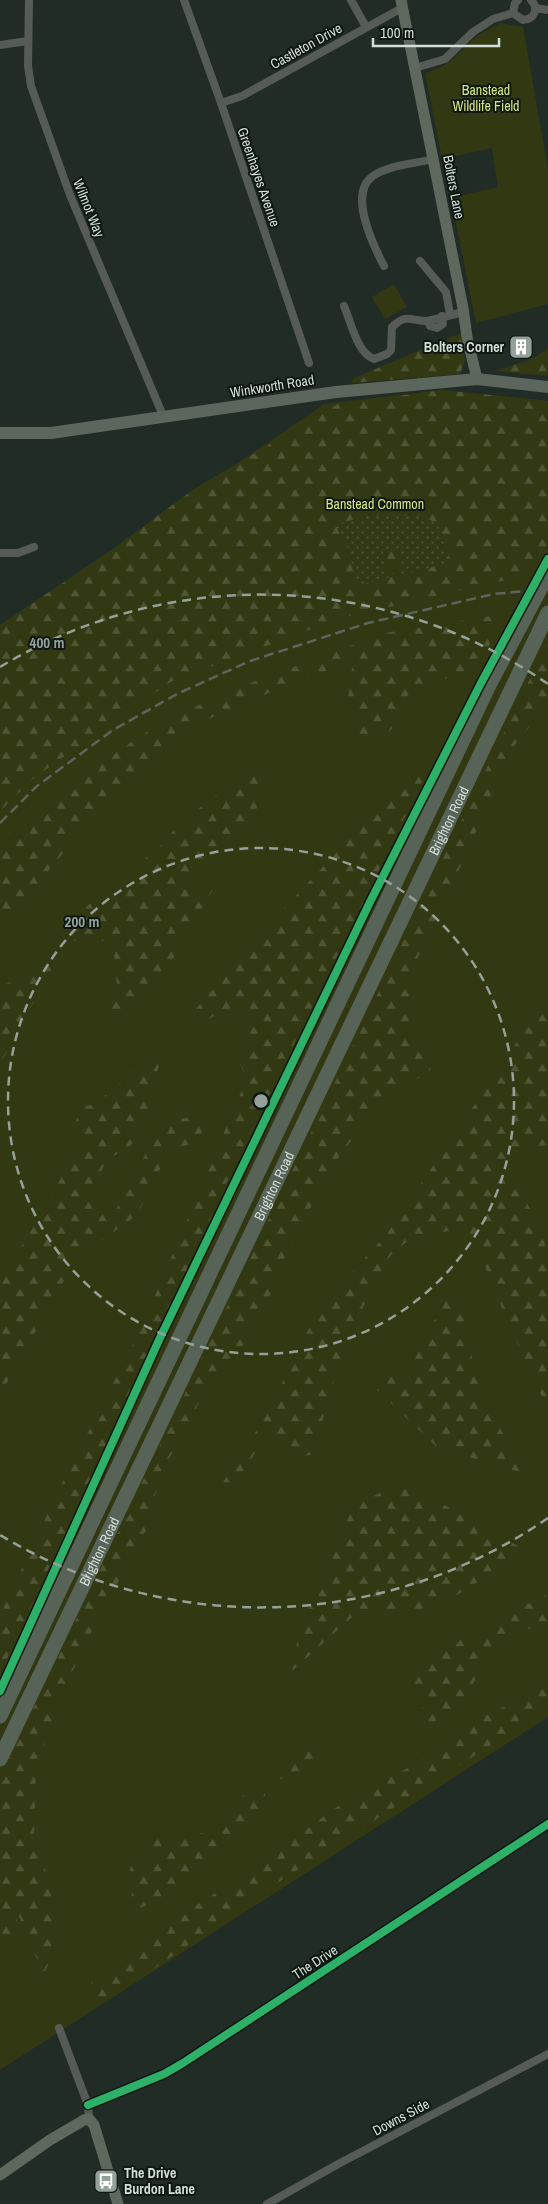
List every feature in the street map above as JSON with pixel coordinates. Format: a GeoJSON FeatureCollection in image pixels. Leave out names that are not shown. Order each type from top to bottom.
{"type":"FeatureCollection","features":[{"type":"Feature","properties":{"kind":"highway","name":"Brighton Road"},"geometry":{"type":"LineString","coordinates":[[0,1716],[489,685],[548,574]]}},
{"type":"Feature","properties":{"kind":"highway","name":"Brighton Road"},"geometry":{"type":"LineString","coordinates":[[0,1760],[548,612]]}},
{"type":"Feature","properties":{"kind":"main road","name":"Bolters Lane"},"geometry":{"type":"LineString","coordinates":[[402,4],[464,312],[467,337],[477,379]]}},
{"type":"Feature","properties":{"kind":"main road","name":"Winkworth Road"},"geometry":{"type":"LineString","coordinates":[[0,433],[52,433],[336,392],[477,379],[548,387]]}},
{"type":"Feature","properties":{"kind":"main road"},"geometry":{"type":"LineString","coordinates":[[0,2175],[50,2140],[89,2119],[94,2125],[118,2204]]}},
{"type":"Feature","properties":{"kind":"street","name":"Wilmot Way"},"geometry":{"type":"LineString","coordinates":[[29,0],[29,77],[44,125],[70,195],[164,418]]}},
{"type":"Feature","properties":{"kind":"street","name":"Greenhayes Avenue"},"geometry":{"type":"LineString","coordinates":[[184,0],[309,363]]}},
{"type":"Feature","properties":{"kind":"street"},"geometry":{"type":"LineString","coordinates":[[352,0],[366,27]]}},
{"type":"Feature","properties":{"kind":"street"},"geometry":{"type":"LineString","coordinates":[[513,13],[515,3],[518,0]]}},
{"type":"Feature","properties":{"kind":"street"},"geometry":{"type":"LineString","coordinates":[[531,0],[536,8],[548,10]]}},
{"type":"Feature","properties":{"kind":"street","name":"Castleton Drive"},"geometry":{"type":"LineString","coordinates":[[221,103],[242,96],[366,27],[402,4]]}},
{"type":"Feature","properties":{"kind":"street"},"geometry":{"type":"LineString","coordinates":[[513,13],[520,19],[527,20],[533,16],[536,8]]}},
{"type":"Feature","properties":{"kind":"street"},"geometry":{"type":"LineString","coordinates":[[414,68],[446,59],[474,32],[493,19],[513,13]]}},
{"type":"Feature","properties":{"kind":"street"},"geometry":{"type":"LineString","coordinates":[[0,44],[28,41]]}},
{"type":"Feature","properties":{"kind":"street"},"geometry":{"type":"LineString","coordinates":[[384,266],[370,235],[361,196],[363,187],[374,175],[433,159]]}},
{"type":"Feature","properties":{"kind":"street"},"geometry":{"type":"LineString","coordinates":[[420,261],[446,292],[446,315]]}},
{"type":"Feature","properties":{"kind":"street"},"geometry":{"type":"LineString","coordinates":[[344,306],[362,348],[374,359],[387,354],[391,350],[392,327],[396,323],[409,318],[428,320],[464,312]]}},
{"type":"Feature","properties":{"kind":"street"},"geometry":{"type":"LineString","coordinates":[[0,554],[18,553],[34,547]]}},
{"type":"Feature","properties":{"kind":"street","name":"The Drive"},"geometry":{"type":"LineString","coordinates":[[88,2105],[164,2074],[183,2063],[548,1824]]}},
{"type":"Feature","properties":{"kind":"street"},"geometry":{"type":"LineString","coordinates":[[59,2028],[88,2105],[89,2119]]}},
{"type":"Feature","properties":{"kind":"street","name":"Downs Side"},"geometry":{"type":"LineString","coordinates":[[267,2204],[340,2163],[548,2054]]}},
{"type":"Feature","properties":{"kind":"green space","name":"Banstead Wildlife Field"},"geometry":{"type":"Polygon","coordinates":[[[500,23],[523,27],[548,169],[548,304],[476,323],[451,198],[498,187],[492,148],[442,159],[425,73],[448,63],[479,35],[500,23]]]}},
{"type":"Feature","properties":{"kind":"green space"},"geometry":{"type":"Polygon","coordinates":[[[394,284],[407,307],[385,319],[372,297],[394,284]]]}},
{"type":"Feature","properties":{"kind":"green space"},"geometry":{"type":"Polygon","coordinates":[[[461,333],[465,361],[460,374],[351,383],[354,378],[461,333]]]}},
{"type":"Feature","properties":{"kind":"green space"},"geometry":{"type":"Polygon","coordinates":[[[548,349],[548,376],[495,371],[529,360],[548,349]]]}},
{"type":"Feature","properties":{"kind":"green space"},"geometry":{"type":"Polygon","coordinates":[[[442,390],[548,401],[548,1717],[0,2070],[0,625],[324,404],[442,390]]]}},
{"type":"Feature","properties":{"kind":"green space","name":"Banstead Common"},"geometry":{"type":"Polygon","coordinates":[[[442,390],[548,401],[548,551],[536,573],[341,618],[170,682],[35,777],[0,811],[0,625],[113,549],[194,489],[338,404],[442,390]]]}},
{"type":"Feature","properties":{"kind":"green space"},"geometry":{"type":"Polygon","coordinates":[[[368,515],[422,516],[441,525],[450,563],[355,586],[350,552],[335,525],[368,515]],[[399,548],[383,551],[388,574],[400,572],[397,559],[401,558],[399,548]]]}},
{"type":"Feature","properties":{"kind":"green space"},"geometry":{"type":"Polygon","coordinates":[[[504,614],[477,671],[423,684],[399,702],[395,727],[359,750],[359,733],[348,697],[353,661],[282,687],[176,733],[102,807],[0,928],[0,841],[62,790],[161,722],[240,687],[385,633],[504,614]]]}},
{"type":"Feature","properties":{"kind":"green space"},"geometry":{"type":"Polygon","coordinates":[[[548,641],[548,704],[508,753],[470,846],[411,972],[412,1043],[431,1069],[373,1111],[331,1168],[283,1261],[265,1309],[250,1312],[249,1339],[208,1381],[186,1432],[162,1469],[146,1530],[84,1646],[56,1708],[36,1772],[34,1839],[39,1857],[44,1865],[58,1923],[58,1931],[48,1953],[48,1965],[45,1971],[42,1971],[18,1914],[11,1939],[0,1943],[0,1777],[548,641]]]}},
{"type":"Feature","properties":{"kind":"green space"},"geometry":{"type":"Polygon","coordinates":[[[442,741],[242,1150],[0,1674],[0,1616],[60,1487],[142,1327],[247,1078],[240,1064],[250,1037],[252,1017],[237,1012],[226,1012],[202,1023],[193,1012],[288,904],[442,741]]]}},
{"type":"Feature","properties":{"kind":"green space"},"geometry":{"type":"Polygon","coordinates":[[[259,775],[256,818],[208,854],[193,886],[214,887],[173,959],[128,1009],[122,1013],[106,1010],[117,986],[113,941],[59,941],[91,902],[115,900],[145,859],[169,841],[172,832],[187,824],[193,813],[234,781],[259,775]]]}},
{"type":"Feature","properties":{"kind":"green space"},"geometry":{"type":"Polygon","coordinates":[[[49,958],[55,963],[0,1064],[0,985],[6,984],[49,958]]]}},
{"type":"Feature","properties":{"kind":"green space"},"geometry":{"type":"Polygon","coordinates":[[[548,996],[548,1145],[511,1149],[510,1175],[539,1224],[548,1255],[548,1410],[509,1325],[475,1242],[454,1230],[411,1238],[389,1257],[344,1344],[313,1454],[294,1459],[268,1434],[235,1483],[223,1482],[266,1416],[319,1308],[387,1234],[548,996]]]}},
{"type":"Feature","properties":{"kind":"green space"},"geometry":{"type":"Polygon","coordinates":[[[164,1045],[148,1109],[131,1145],[106,1161],[88,1201],[93,1209],[107,1214],[117,1208],[163,1121],[202,1116],[204,1121],[200,1142],[170,1149],[137,1215],[76,1259],[0,1395],[0,1282],[84,1137],[76,1121],[81,1107],[95,1104],[164,1045]]]}},
{"type":"Feature","properties":{"kind":"green space"},"geometry":{"type":"Polygon","coordinates":[[[446,1298],[463,1316],[479,1389],[506,1439],[523,1464],[523,1473],[438,1448],[373,1386],[383,1373],[403,1382],[446,1298]]]}},
{"type":"Feature","properties":{"kind":"green space"},"geometry":{"type":"Polygon","coordinates":[[[403,1482],[527,1551],[430,1612],[385,1612],[351,1618],[292,1671],[302,1615],[316,1601],[353,1506],[403,1482]]]}},
{"type":"Feature","properties":{"kind":"green space"},"geometry":{"type":"Polygon","coordinates":[[[548,1594],[548,1639],[520,1624],[486,1662],[462,1702],[428,1726],[420,1711],[427,1701],[417,1690],[409,1690],[401,1683],[401,1678],[467,1636],[481,1642],[490,1638],[490,1626],[500,1618],[548,1594]]]}},
{"type":"Feature","properties":{"kind":"green space"},"geometry":{"type":"Polygon","coordinates":[[[548,1685],[548,1708],[268,1889],[108,2001],[89,1999],[92,1981],[124,1962],[198,1904],[235,1881],[344,1802],[413,1765],[477,1720],[548,1685]]]}},
{"type":"Feature","properties":{"kind":"green space"},"geometry":{"type":"Polygon","coordinates":[[[311,1747],[317,1748],[318,1756],[312,1766],[299,1773],[278,1780],[273,1773],[284,1759],[311,1747]]]}},
{"type":"Feature","properties":{"kind":"green space"},"geometry":{"type":"Polygon","coordinates":[[[265,1786],[265,1806],[242,1832],[210,1855],[171,1895],[133,1911],[130,1867],[148,1862],[153,1827],[162,1843],[207,1831],[221,1824],[228,1817],[248,1787],[265,1786]]]}},
{"type":"Feature","properties":{"kind":"railway"},"geometry":{"type":"LineString","coordinates":[[0,823],[37,786],[113,730],[177,694],[250,661],[368,623],[494,594],[548,589]]}},
{"type":"Feature","properties":{"kind":"cycle path"},"geometry":{"type":"LineString","coordinates":[[0,1691],[159,1340],[370,902],[480,685],[548,559]]}},
{"type":"Feature","properties":{"kind":"cycle path"},"geometry":{"type":"LineString","coordinates":[[88,2105],[164,2074],[183,2063],[548,1824]]}},
{"type":"Feature","properties":{"kind":"place","name":"Bolters Corner"},"geometry":{"type":"Point","coordinates":[521,347]}},
{"type":"Feature","properties":{"kind":"place","name":"The Drive Burdon Lane"},"geometry":{"type":"Point","coordinates":[106,2181]}}]}
